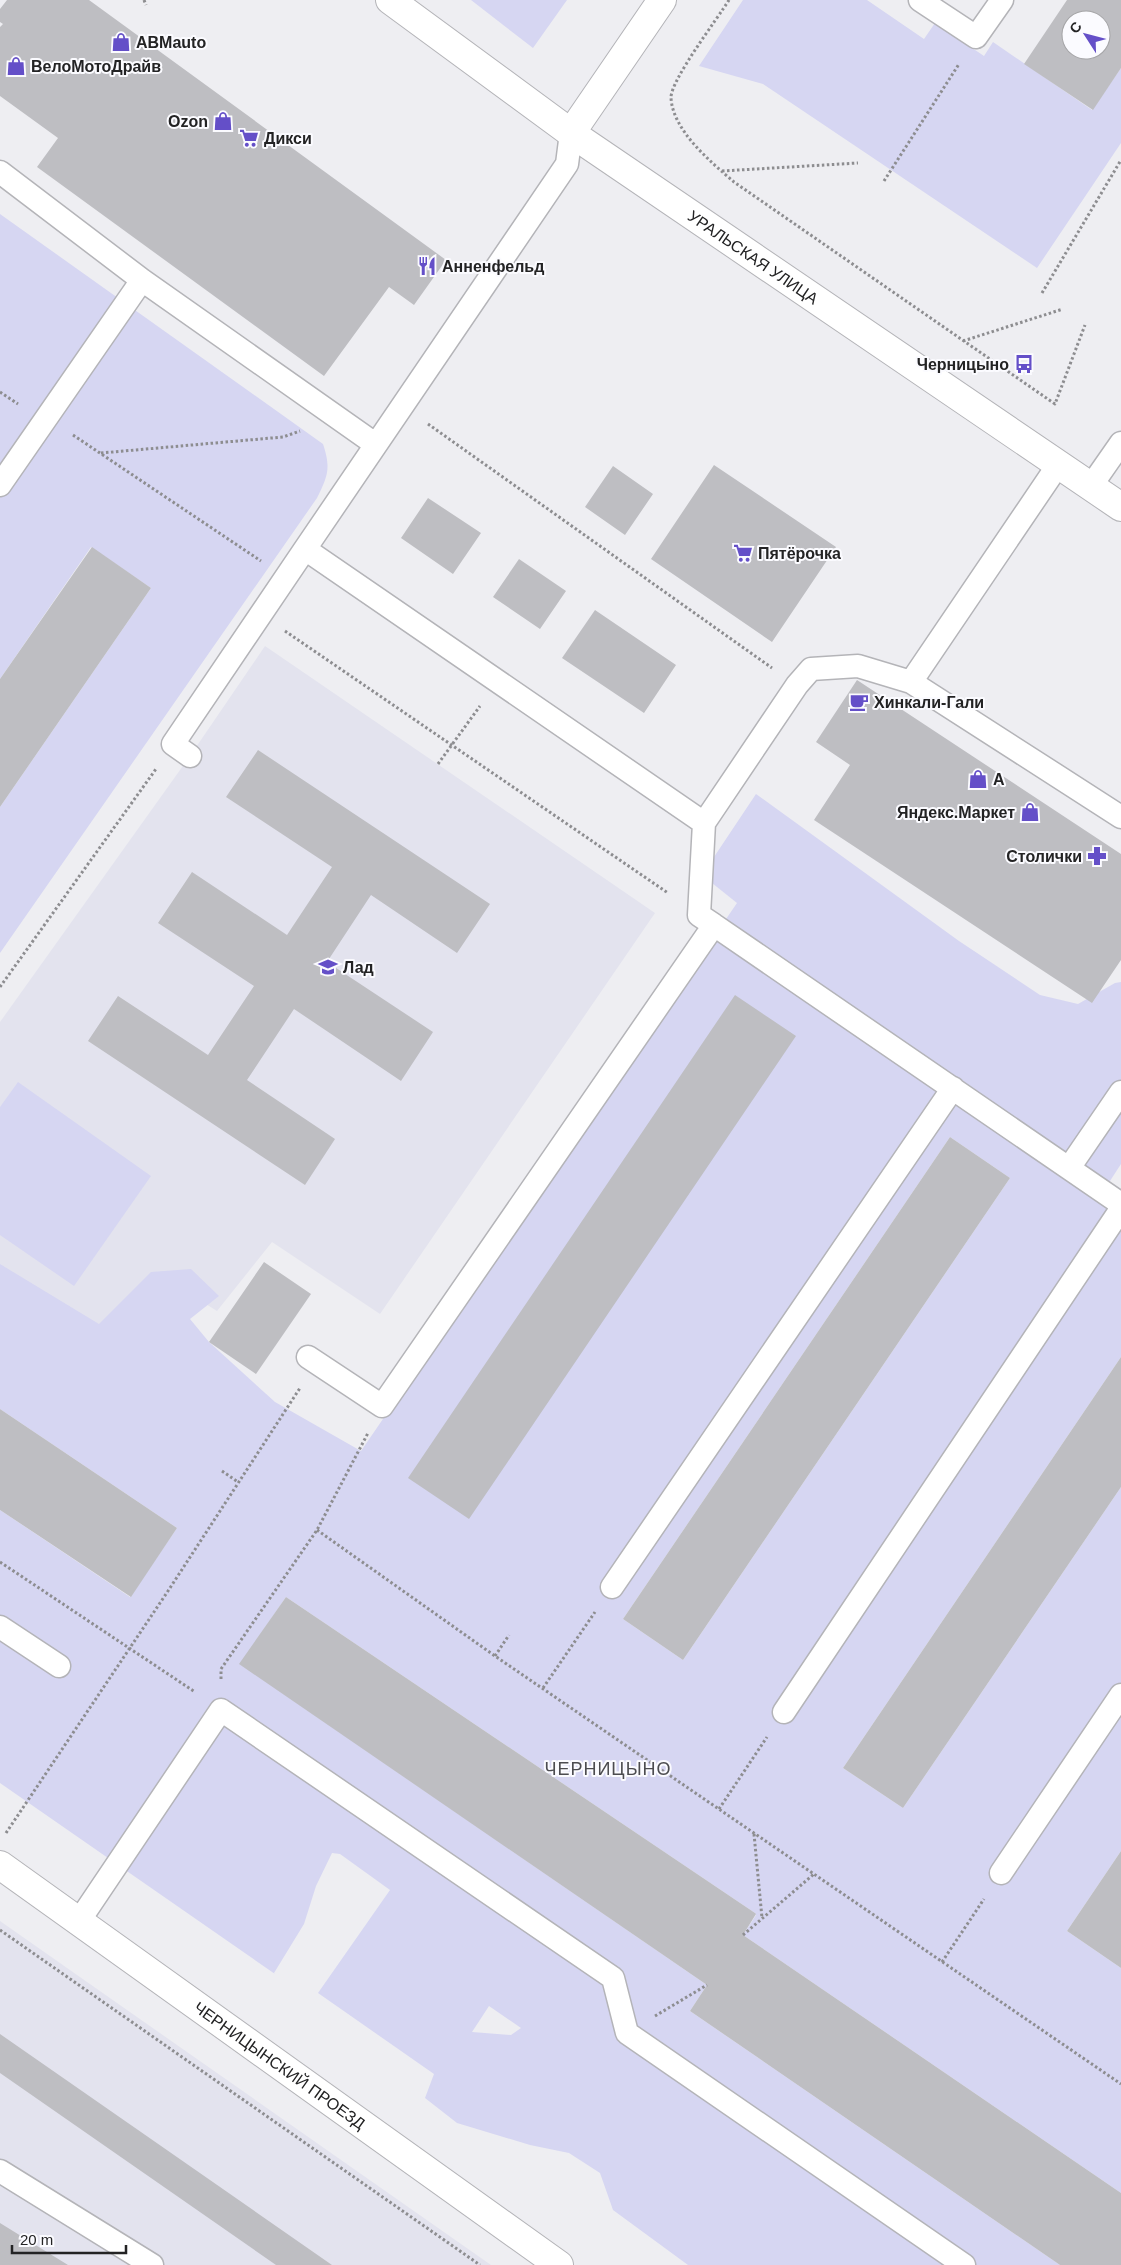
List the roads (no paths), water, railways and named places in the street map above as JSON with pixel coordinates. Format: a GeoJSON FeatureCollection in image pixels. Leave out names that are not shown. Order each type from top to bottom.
{"type":"FeatureCollection","features":[{"type":"Feature","properties":{"kind":"main road","name":"УРАЛЬСКАЯ УЛИЦА"},"geometry":{"type":"LineString","coordinates":[[390,0],[571,133],[1121,506]]}},
{"type":"Feature","properties":{"kind":"main road"},"geometry":{"type":"LineString","coordinates":[[571,133],[662,0]]}},
{"type":"Feature","properties":{"kind":"main road","name":"ЧЕРНИЦЫНСКИЙ ПРОЕЗД"},"geometry":{"type":"LineString","coordinates":[[0,1865],[559,2265]]}},
{"type":"Feature","properties":{"kind":"lane"},"geometry":{"type":"LineString","coordinates":[[920,0],[976,38],[1002,0]]}},
{"type":"Feature","properties":{"kind":"lane"},"geometry":{"type":"LineString","coordinates":[[182,750],[261,614],[567,164],[571,133]]}},
{"type":"Feature","properties":{"kind":"lane"},"geometry":{"type":"LineString","coordinates":[[0,172],[142,280],[375,444]]}},
{"type":"Feature","properties":{"kind":"lane"},"geometry":{"type":"LineString","coordinates":[[0,485],[142,280]]}},
{"type":"Feature","properties":{"kind":"lane"},"geometry":{"type":"LineString","coordinates":[[1091,486],[1121,443]]}},
{"type":"Feature","properties":{"kind":"lane"},"geometry":{"type":"LineString","coordinates":[[911,682],[1058,465]]}},
{"type":"Feature","properties":{"kind":"lane"},"geometry":{"type":"LineString","coordinates":[[305,549],[704,823]]}},
{"type":"Feature","properties":{"kind":"lane"},"geometry":{"type":"LineString","coordinates":[[312,1360],[382,1406],[707,920],[704,823],[797,685],[811,669],[858,666],[911,682],[1121,817]]}},
{"type":"Feature","properties":{"kind":"lane"},"geometry":{"type":"LineString","coordinates":[[707,920],[1121,1204]]}},
{"type":"Feature","properties":{"kind":"lane"},"geometry":{"type":"LineString","coordinates":[[612,1586],[953,1088]]}},
{"type":"Feature","properties":{"kind":"lane"},"geometry":{"type":"LineString","coordinates":[[1070,1168],[1121,1092]]}},
{"type":"Feature","properties":{"kind":"lane"},"geometry":{"type":"LineString","coordinates":[[784,1712],[1121,1210]]}},
{"type":"Feature","properties":{"kind":"lane"},"geometry":{"type":"LineString","coordinates":[[0,1627],[59,1666]]}},
{"type":"Feature","properties":{"kind":"lane"},"geometry":{"type":"LineString","coordinates":[[1001,1874],[1121,1696]]}},
{"type":"Feature","properties":{"kind":"lane"},"geometry":{"type":"LineString","coordinates":[[79,1921],[221,1710],[613,1978],[627,2033],[964,2265]]}},
{"type":"Feature","properties":{"kind":"lane"},"geometry":{"type":"LineString","coordinates":[[0,2171],[152,2265]]}},
{"type":"Feature","properties":{"kind":"place","name":"ABMauto"},"geometry":{"type":"Point","coordinates":[121,42]}},
{"type":"Feature","properties":{"kind":"place","name":"ВелоМотоДрайв"},"geometry":{"type":"Point","coordinates":[16,66]}},
{"type":"Feature","properties":{"kind":"place","name":"Ozon"},"geometry":{"type":"Point","coordinates":[223,121]}},
{"type":"Feature","properties":{"kind":"place","name":"Дикси"},"geometry":{"type":"Point","coordinates":[249,138]}},
{"type":"Feature","properties":{"kind":"place","name":"Анненфельд"},"geometry":{"type":"Point","coordinates":[427,266]}},
{"type":"Feature","properties":{"kind":"place","name":"Черницыно"},"geometry":{"type":"Point","coordinates":[1024,364]}},
{"type":"Feature","properties":{"kind":"place","name":"Пятёрочка"},"geometry":{"type":"Point","coordinates":[743,553]}},
{"type":"Feature","properties":{"kind":"place","name":"Хинкали-Гали"},"geometry":{"type":"Point","coordinates":[859,702]}},
{"type":"Feature","properties":{"kind":"place","name":"А"},"geometry":{"type":"Point","coordinates":[978,779]}},
{"type":"Feature","properties":{"kind":"place","name":"Яндекс.Маркет"},"geometry":{"type":"Point","coordinates":[1030,812]}},
{"type":"Feature","properties":{"kind":"place","name":"Столички"},"geometry":{"type":"Point","coordinates":[1097,856]}},
{"type":"Feature","properties":{"kind":"place","name":"Лад"},"geometry":{"type":"Point","coordinates":[328,967]}},
{"type":"Feature","properties":{"kind":"district","name":"ЧЕРНИЦЫНО"},"geometry":{"type":"Point","coordinates":[608,1769]}}]}
